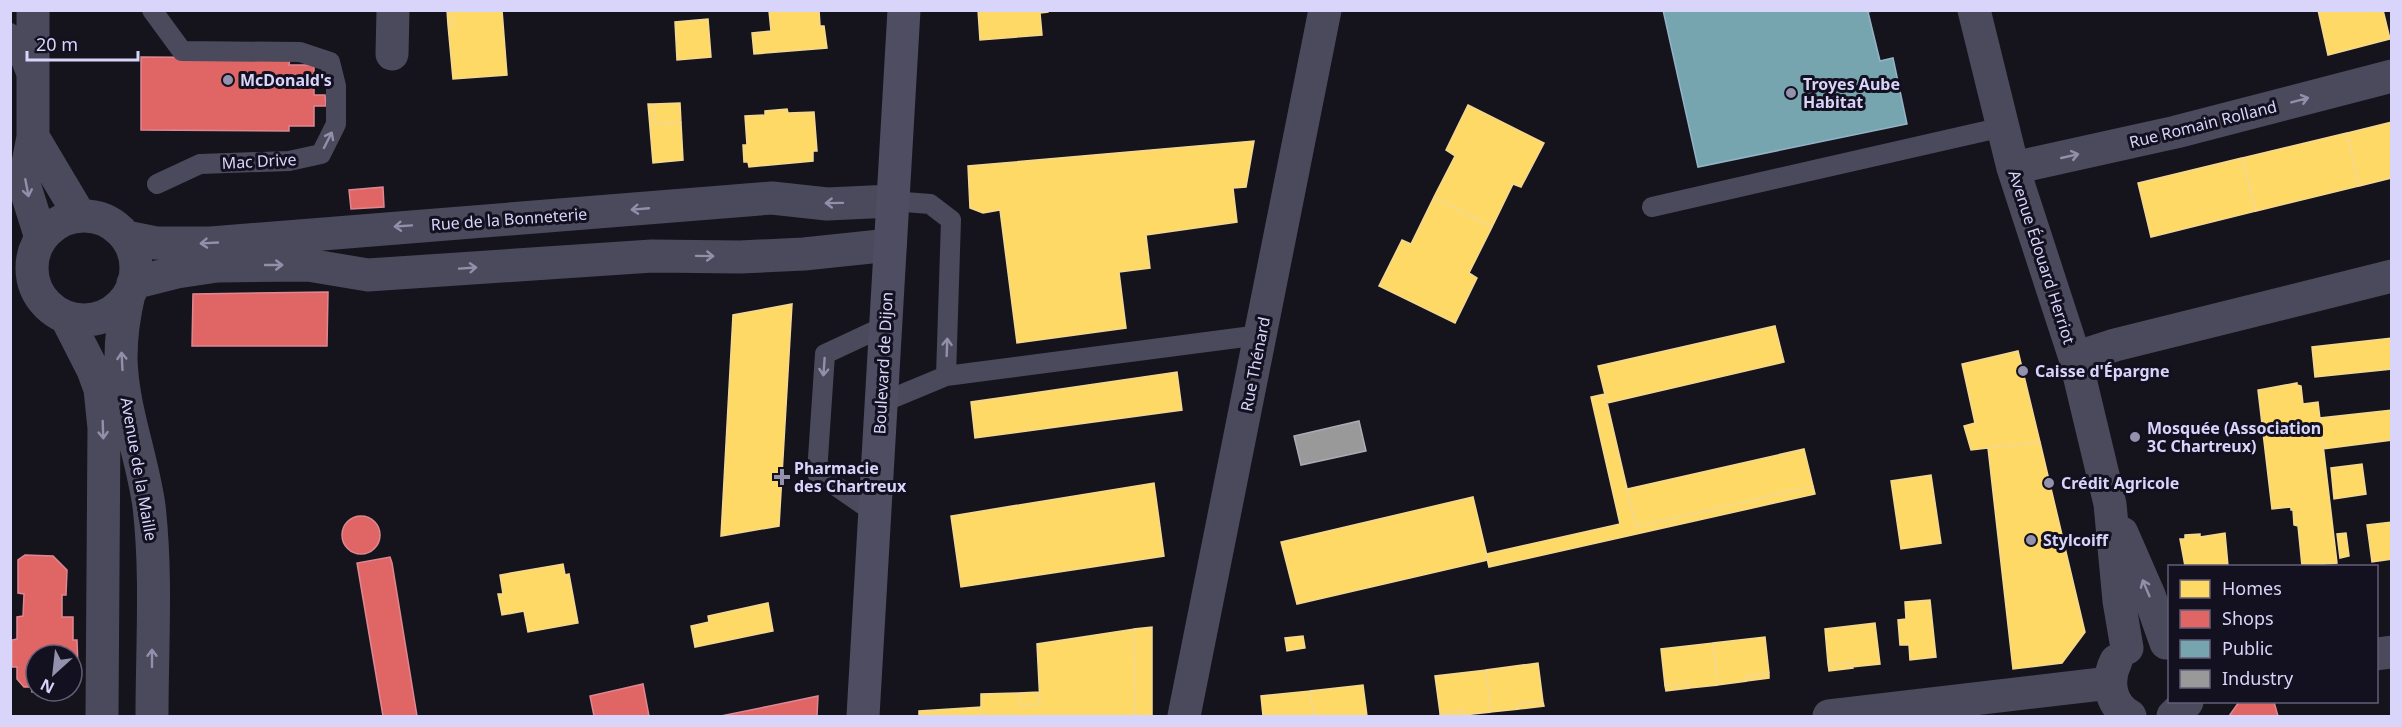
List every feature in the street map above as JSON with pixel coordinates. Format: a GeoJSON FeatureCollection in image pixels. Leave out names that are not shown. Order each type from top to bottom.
{"type":"FeatureCollection","features":[{"type":"Feature","properties":{"kind":"main road","name":"Boulevard de Dijon"},"geometry":{"type":"LineString","coordinates":[[863,717],[904,10]]}},
{"type":"Feature","properties":{"kind":"street"},"geometry":{"type":"LineString","coordinates":[[33,10],[33,137],[24,184],[40,238]]}},
{"type":"Feature","properties":{"kind":"street"},"geometry":{"type":"LineString","coordinates":[[392,54],[393,10]]}},
{"type":"Feature","properties":{"kind":"street","name":"Rue Thénard"},"geometry":{"type":"LineString","coordinates":[[1184,717],[1325,10]]}},
{"type":"Feature","properties":{"kind":"street","name":"Avenue Édouard Herriot"},"geometry":{"type":"LineString","coordinates":[[1974,10],[2013,168],[2075,358],[2110,504],[2119,601],[2127,648]]}},
{"type":"Feature","properties":{"kind":"street","name":"Rue Romain Rolland"},"geometry":{"type":"LineString","coordinates":[[2013,168],[2176,132],[2391,76]]}},
{"type":"Feature","properties":{"kind":"street"},"geometry":{"type":"LineString","coordinates":[[33,137],[80,216]]}},
{"type":"Feature","properties":{"kind":"street","name":"Rue de la Bonneterie"},"geometry":{"type":"LineString","coordinates":[[126,237],[156,243],[211,243],[771,198],[827,204],[892,201]]}},
{"type":"Feature","properties":{"kind":"street"},"geometry":{"type":"LineString","coordinates":[[80,216],[93,216],[116,227],[126,237],[133,251],[136,267],[131,289],[117,308],[101,317],[84,320],[66,317],[43,301],[35,285],[31,269],[34,253],[40,238],[58,223],[80,216]]}},
{"type":"Feature","properties":{"kind":"street"},"geometry":{"type":"LineString","coordinates":[[131,289],[177,272],[217,266],[308,265],[368,275],[652,256],[740,257],[804,254],[890,245]]}},
{"type":"Feature","properties":{"kind":"street"},"geometry":{"type":"LineString","coordinates":[[2075,358],[2115,345],[2391,276]]}},
{"type":"Feature","properties":{"kind":"street","name":"Avenue de la Maille"},"geometry":{"type":"LineString","coordinates":[[131,289],[123,321],[121,359],[130,418],[148,504],[153,546],[152,717]]}},
{"type":"Feature","properties":{"kind":"street","name":"Avenue de la Maille"},"geometry":{"type":"LineString","coordinates":[[66,317],[100,389],[104,428],[102,717]]}},
{"type":"Feature","properties":{"kind":"street","name":"Avenue Édouard Herriot"},"geometry":{"type":"LineString","coordinates":[[2110,504],[2168,644]]}},
{"type":"Feature","properties":{"kind":"street"},"geometry":{"type":"LineString","coordinates":[[2130,717],[2117,705],[2110,683],[2112,669],[2118,657],[2127,648],[2140,642],[2153,641],[2168,644]]}},
{"type":"Feature","properties":{"kind":"street"},"geometry":{"type":"LineString","coordinates":[[1829,717],[2110,683]]}},
{"type":"Feature","properties":{"kind":"lane","name":"Mac Drive"},"geometry":{"type":"LineString","coordinates":[[152,10],[182,51],[300,52],[330,62],[336,86],[336,124],[321,154],[289,161],[200,164],[157,184]]}},
{"type":"Feature","properties":{"kind":"lane"},"geometry":{"type":"LineString","coordinates":[[10,33],[33,90]]}},
{"type":"Feature","properties":{"kind":"lane"},"geometry":{"type":"LineString","coordinates":[[1653,207],[2003,127]]}},
{"type":"Feature","properties":{"kind":"lane"},"geometry":{"type":"LineString","coordinates":[[892,201],[930,204],[951,220],[946,376]]}},
{"type":"Feature","properties":{"kind":"lane"},"geometry":{"type":"LineString","coordinates":[[874,513],[817,473],[825,354],[885,327]]}},
{"type":"Feature","properties":{"kind":"lane"},"geometry":{"type":"LineString","coordinates":[[881,404],[946,376],[1260,335]]}},
{"type":"Feature","properties":{"kind":"building: Homes"},"geometry":{"type":"Polygon","coordinates":[[[447,10],[453,10],[454,25],[448,25],[447,10]]]}},
{"type":"Feature","properties":{"kind":"building: Homes"},"geometry":{"type":"Polygon","coordinates":[[[453,10],[502,10],[507,75],[453,79],[448,25],[454,25],[453,10]]]}},
{"type":"Feature","properties":{"kind":"building: Homes"},"geometry":{"type":"Polygon","coordinates":[[[819,10],[820,26],[824,26],[827,48],[754,54],[752,33],[771,31],[769,11],[819,10]]]}},
{"type":"Feature","properties":{"kind":"building: Homes"},"geometry":{"type":"Polygon","coordinates":[[[978,10],[1048,10],[1048,12],[1040,13],[1042,35],[980,40],[978,10]]]}},
{"type":"Feature","properties":{"kind":"building: Homes"},"geometry":{"type":"Polygon","coordinates":[[[2318,10],[2383,10],[2390,39],[2328,55],[2318,10]]]}},
{"type":"Feature","properties":{"kind":"building: Homes"},"geometry":{"type":"Polygon","coordinates":[[[708,19],[711,57],[677,60],[675,22],[708,19]]]}},
{"type":"Feature","properties":{"kind":"building: Homes"},"geometry":{"type":"Polygon","coordinates":[[[680,103],[681,123],[655,124],[654,104],[680,103]]]}},
{"type":"Feature","properties":{"kind":"building: Homes"},"geometry":{"type":"Polygon","coordinates":[[[648,104],[654,104],[655,124],[681,123],[683,160],[653,163],[648,104]]]}},
{"type":"Feature","properties":{"kind":"building: Homes"},"geometry":{"type":"Polygon","coordinates":[[[1468,105],[1544,143],[1521,187],[1513,184],[1492,227],[1434,197],[1455,156],[1446,150],[1468,105]]]}},
{"type":"Feature","properties":{"kind":"building: Homes"},"geometry":{"type":"Polygon","coordinates":[[[787,109],[788,113],[814,112],[817,151],[813,151],[813,161],[749,167],[748,162],[744,162],[743,145],[747,145],[745,116],[765,115],[765,111],[787,109]]]}},
{"type":"Feature","properties":{"kind":"building: Homes"},"geometry":{"type":"Polygon","coordinates":[[[2392,122],[2392,178],[2359,186],[2347,133],[2392,122]]]}},
{"type":"Feature","properties":{"kind":"building: Homes"},"geometry":{"type":"Polygon","coordinates":[[[2347,133],[2359,186],[2256,211],[2242,158],[2347,133]]]}},
{"type":"Feature","properties":{"kind":"building: Homes"},"geometry":{"type":"Polygon","coordinates":[[[1254,141],[1246,187],[1233,188],[1237,222],[1146,235],[1150,268],[1119,272],[1126,328],[1017,343],[1000,210],[983,213],[970,208],[968,166],[1254,141]]]}},
{"type":"Feature","properties":{"kind":"building: Homes"},"geometry":{"type":"Polygon","coordinates":[[[2242,158],[2256,211],[2151,237],[2138,183],[2242,158]]]}},
{"type":"Feature","properties":{"kind":"building: Homes"},"geometry":{"type":"Polygon","coordinates":[[[1434,197],[1492,227],[1469,273],[1477,278],[1455,323],[1379,286],[1402,240],[1411,244],[1434,197]]]}},
{"type":"Feature","properties":{"kind":"building: Homes"},"geometry":{"type":"Polygon","coordinates":[[[792,304],[779,526],[721,536],[733,315],[792,304]]]}},
{"type":"Feature","properties":{"kind":"building: Homes"},"geometry":{"type":"Polygon","coordinates":[[[1775,326],[1784,362],[1607,403],[1598,366],[1775,326]]]}},
{"type":"Feature","properties":{"kind":"building: Homes"},"geometry":{"type":"Polygon","coordinates":[[[2392,338],[2392,369],[2315,377],[2312,347],[2392,338]]]}},
{"type":"Feature","properties":{"kind":"building: Homes"},"geometry":{"type":"Polygon","coordinates":[[[2018,351],[2040,442],[1971,450],[1964,426],[1975,423],[1962,364],[2018,351]]]}},
{"type":"Feature","properties":{"kind":"building: Homes"},"geometry":{"type":"Polygon","coordinates":[[[1177,372],[1182,410],[975,438],[971,402],[1177,372]]]}},
{"type":"Feature","properties":{"kind":"building: Homes"},"geometry":{"type":"Polygon","coordinates":[[[2297,383],[2301,386],[2303,404],[2318,402],[2337,563],[2302,565],[2298,526],[2294,525],[2293,510],[2291,507],[2272,509],[2258,390],[2297,383]]]}},
{"type":"Feature","properties":{"kind":"building: Homes"},"geometry":{"type":"Polygon","coordinates":[[[1605,394],[1636,527],[1813,486],[1815,494],[1489,567],[1486,554],[1620,524],[1591,397],[1605,394]]]}},
{"type":"Feature","properties":{"kind":"building: Homes"},"geometry":{"type":"Polygon","coordinates":[[[2392,410],[2392,440],[2323,449],[2320,418],[2392,410]]]}},
{"type":"Feature","properties":{"kind":"building: Homes","name":"Stylcoiff"},"geometry":{"type":"Polygon","coordinates":[[[2040,442],[2085,632],[2062,663],[2013,669],[1988,448],[2040,442]]]}},
{"type":"Feature","properties":{"kind":"building: Homes"},"geometry":{"type":"Polygon","coordinates":[[[1804,449],[1813,486],[1636,527],[1627,489],[1804,449]]]}},
{"type":"Feature","properties":{"kind":"building: Homes"},"geometry":{"type":"Polygon","coordinates":[[[2362,464],[2366,494],[2334,499],[2331,468],[2362,464]]]}},
{"type":"Feature","properties":{"kind":"building: Homes"},"geometry":{"type":"Polygon","coordinates":[[[1931,475],[1941,543],[1901,549],[1891,481],[1931,475]]]}},
{"type":"Feature","properties":{"kind":"building: Homes"},"geometry":{"type":"Polygon","coordinates":[[[1154,483],[1164,556],[961,587],[951,516],[1154,483]]]}},
{"type":"Feature","properties":{"kind":"building: Homes"},"geometry":{"type":"Polygon","coordinates":[[[1473,497],[1488,560],[1297,604],[1281,542],[1473,497]]]}},
{"type":"Feature","properties":{"kind":"building: Homes"},"geometry":{"type":"Polygon","coordinates":[[[2392,522],[2392,559],[2372,562],[2367,525],[2392,522]]]}},
{"type":"Feature","properties":{"kind":"building: Homes"},"geometry":{"type":"Polygon","coordinates":[[[2225,533],[2228,565],[2185,565],[2180,539],[2185,539],[2185,535],[2200,534],[2200,537],[2225,533]]]}},
{"type":"Feature","properties":{"kind":"building: Homes"},"geometry":{"type":"Polygon","coordinates":[[[2346,533],[2349,556],[2340,558],[2337,534],[2346,533]]]}},
{"type":"Feature","properties":{"kind":"building: Homes"},"geometry":{"type":"Polygon","coordinates":[[[563,564],[565,575],[569,574],[578,623],[528,632],[524,611],[502,615],[498,594],[503,594],[500,575],[563,564]]]}},
{"type":"Feature","properties":{"kind":"building: Homes"},"geometry":{"type":"Polygon","coordinates":[[[1930,600],[1936,657],[1910,660],[1909,645],[1900,645],[1898,620],[1906,619],[1905,602],[1930,600]]]}},
{"type":"Feature","properties":{"kind":"building: Homes"},"geometry":{"type":"Polygon","coordinates":[[[768,603],[773,631],[695,647],[691,626],[709,622],[708,616],[768,603]]]}},
{"type":"Feature","properties":{"kind":"building: Homes"},"geometry":{"type":"Polygon","coordinates":[[[1875,623],[1880,664],[1852,667],[1852,663],[1828,664],[1825,629],[1875,623]]]}},
{"type":"Feature","properties":{"kind":"building: Homes"},"geometry":{"type":"Polygon","coordinates":[[[1152,627],[1152,716],[1135,716],[1134,629],[1152,627]]]}},
{"type":"Feature","properties":{"kind":"building: Homes"},"geometry":{"type":"Polygon","coordinates":[[[1134,629],[1135,716],[981,716],[981,694],[1019,693],[1020,705],[1040,704],[1037,644],[1134,629]]]}},
{"type":"Feature","properties":{"kind":"building: Homes"},"geometry":{"type":"Polygon","coordinates":[[[1303,636],[1305,648],[1287,651],[1285,638],[1303,636]]]}},
{"type":"Feature","properties":{"kind":"building: Homes"},"geometry":{"type":"Polygon","coordinates":[[[1765,637],[1769,673],[1746,676],[1747,681],[1718,685],[1713,643],[1765,637]]]}},
{"type":"Feature","properties":{"kind":"building: Homes"},"geometry":{"type":"Polygon","coordinates":[[[1713,643],[1718,685],[1690,688],[1690,683],[1665,686],[1661,649],[1713,643]]]}},
{"type":"Feature","properties":{"kind":"building: Homes"},"geometry":{"type":"Polygon","coordinates":[[[1538,663],[1543,702],[1518,704],[1519,709],[1491,712],[1486,670],[1538,663]]]}},
{"type":"Feature","properties":{"kind":"building: Homes"},"geometry":{"type":"Polygon","coordinates":[[[1852,663],[1853,668],[1829,671],[1828,664],[1852,663]]]}},
{"type":"Feature","properties":{"kind":"building: Homes"},"geometry":{"type":"Polygon","coordinates":[[[1486,670],[1491,712],[1464,715],[1464,710],[1440,713],[1435,676],[1486,670]]]}},
{"type":"Feature","properties":{"kind":"building: Homes"},"geometry":{"type":"Polygon","coordinates":[[[1769,673],[1769,678],[1747,681],[1746,676],[1769,673]]]}},
{"type":"Feature","properties":{"kind":"building: Homes"},"geometry":{"type":"Polygon","coordinates":[[[1690,683],[1690,688],[1666,691],[1665,686],[1690,683]]]}},
{"type":"Feature","properties":{"kind":"building: Homes"},"geometry":{"type":"Polygon","coordinates":[[[1363,685],[1367,716],[1314,716],[1310,691],[1363,685]]]}},
{"type":"Feature","properties":{"kind":"building: Homes"},"geometry":{"type":"Polygon","coordinates":[[[1310,691],[1314,716],[1263,716],[1261,696],[1310,691]]]}},
{"type":"Feature","properties":{"kind":"building: Homes"},"geometry":{"type":"Polygon","coordinates":[[[1039,692],[1040,704],[1020,705],[1019,693],[1039,692]]]}},
{"type":"Feature","properties":{"kind":"building: Homes"},"geometry":{"type":"Polygon","coordinates":[[[1543,702],[1544,706],[1519,709],[1518,704],[1543,702]]]}},
{"type":"Feature","properties":{"kind":"building: Homes"},"geometry":{"type":"Polygon","coordinates":[[[981,707],[981,716],[919,716],[919,711],[981,707]]]}},
{"type":"Feature","properties":{"kind":"building: Homes"},"geometry":{"type":"Polygon","coordinates":[[[1464,710],[1464,715],[1440,716],[1440,713],[1464,710]]]}},
{"type":"Feature","properties":{"kind":"building: Shops","name":"McDonald's"},"geometry":{"type":"Polygon","coordinates":[[[141,57],[290,58],[289,65],[314,65],[314,95],[325,95],[326,106],[314,106],[314,126],[289,126],[289,131],[141,130],[141,57]]]}},
{"type":"Feature","properties":{"kind":"building: Shops"},"geometry":{"type":"Polygon","coordinates":[[[383,187],[384,207],[351,209],[349,190],[383,187]]]}},
{"type":"Feature","properties":{"kind":"building: Shops"},"geometry":{"type":"Polygon","coordinates":[[[328,292],[327,346],[192,346],[193,294],[328,292]]]}},
{"type":"Feature","properties":{"kind":"building: Shops"},"geometry":{"type":"Polygon","coordinates":[[[361,516],[375,521],[380,535],[375,549],[361,554],[347,549],[342,535],[347,521],[361,516]]]}},
{"type":"Feature","properties":{"kind":"building: Shops"},"geometry":{"type":"Polygon","coordinates":[[[25,555],[53,556],[67,570],[66,595],[62,595],[62,617],[73,617],[73,640],[77,640],[77,643],[24,643],[24,687],[17,679],[17,667],[12,667],[12,640],[17,639],[17,617],[23,616],[24,594],[18,593],[18,560],[25,555]]]}},
{"type":"Feature","properties":{"kind":"building: Shops"},"geometry":{"type":"Polygon","coordinates":[[[390,557],[417,716],[383,716],[357,563],[390,557]]]}},
{"type":"Feature","properties":{"kind":"building: Shops"},"geometry":{"type":"Polygon","coordinates":[[[643,684],[649,716],[594,716],[590,696],[643,684]]]}},
{"type":"Feature","properties":{"kind":"building: Shops"},"geometry":{"type":"Polygon","coordinates":[[[818,696],[817,716],[721,716],[770,706],[818,696]]]}},
{"type":"Feature","properties":{"kind":"building: Shops"},"geometry":{"type":"Polygon","coordinates":[[[2238,703],[2274,703],[2278,716],[2229,716],[2238,703]]]}},
{"type":"Feature","properties":{"kind":"building: Public","name":"Troyes Aube Habitat"},"geometry":{"type":"Polygon","coordinates":[[[1663,10],[1876,10],[1868,12],[1880,61],[1893,58],[1907,124],[1698,167],[1663,10]]]}},
{"type":"Feature","properties":{"kind":"building: Industry"},"geometry":{"type":"Polygon","coordinates":[[[1359,421],[1366,451],[1301,465],[1294,436],[1359,421]]]}},
{"type":"Feature","properties":{"kind":"place","name":"McDonald's"},"geometry":{"type":"Point","coordinates":[228,80]}},
{"type":"Feature","properties":{"kind":"place","name":"Troyes Aube Habitat"},"geometry":{"type":"Point","coordinates":[1791,93]}},
{"type":"Feature","properties":{"kind":"place","name":"Caisse d'Épargne"},"geometry":{"type":"Point","coordinates":[2023,371]}},
{"type":"Feature","properties":{"kind":"place","name":"Mosquée (Association 3C Chartreux)"},"geometry":{"type":"Point","coordinates":[2135,437]}},
{"type":"Feature","properties":{"kind":"place","name":"Pharmacie des Chartreux"},"geometry":{"type":"Point","coordinates":[782,477]}},
{"type":"Feature","properties":{"kind":"place","name":"Crédit Agricole"},"geometry":{"type":"Point","coordinates":[2049,483]}},
{"type":"Feature","properties":{"kind":"place","name":"Stylcoiff"},"geometry":{"type":"Point","coordinates":[2031,540]}}]}
